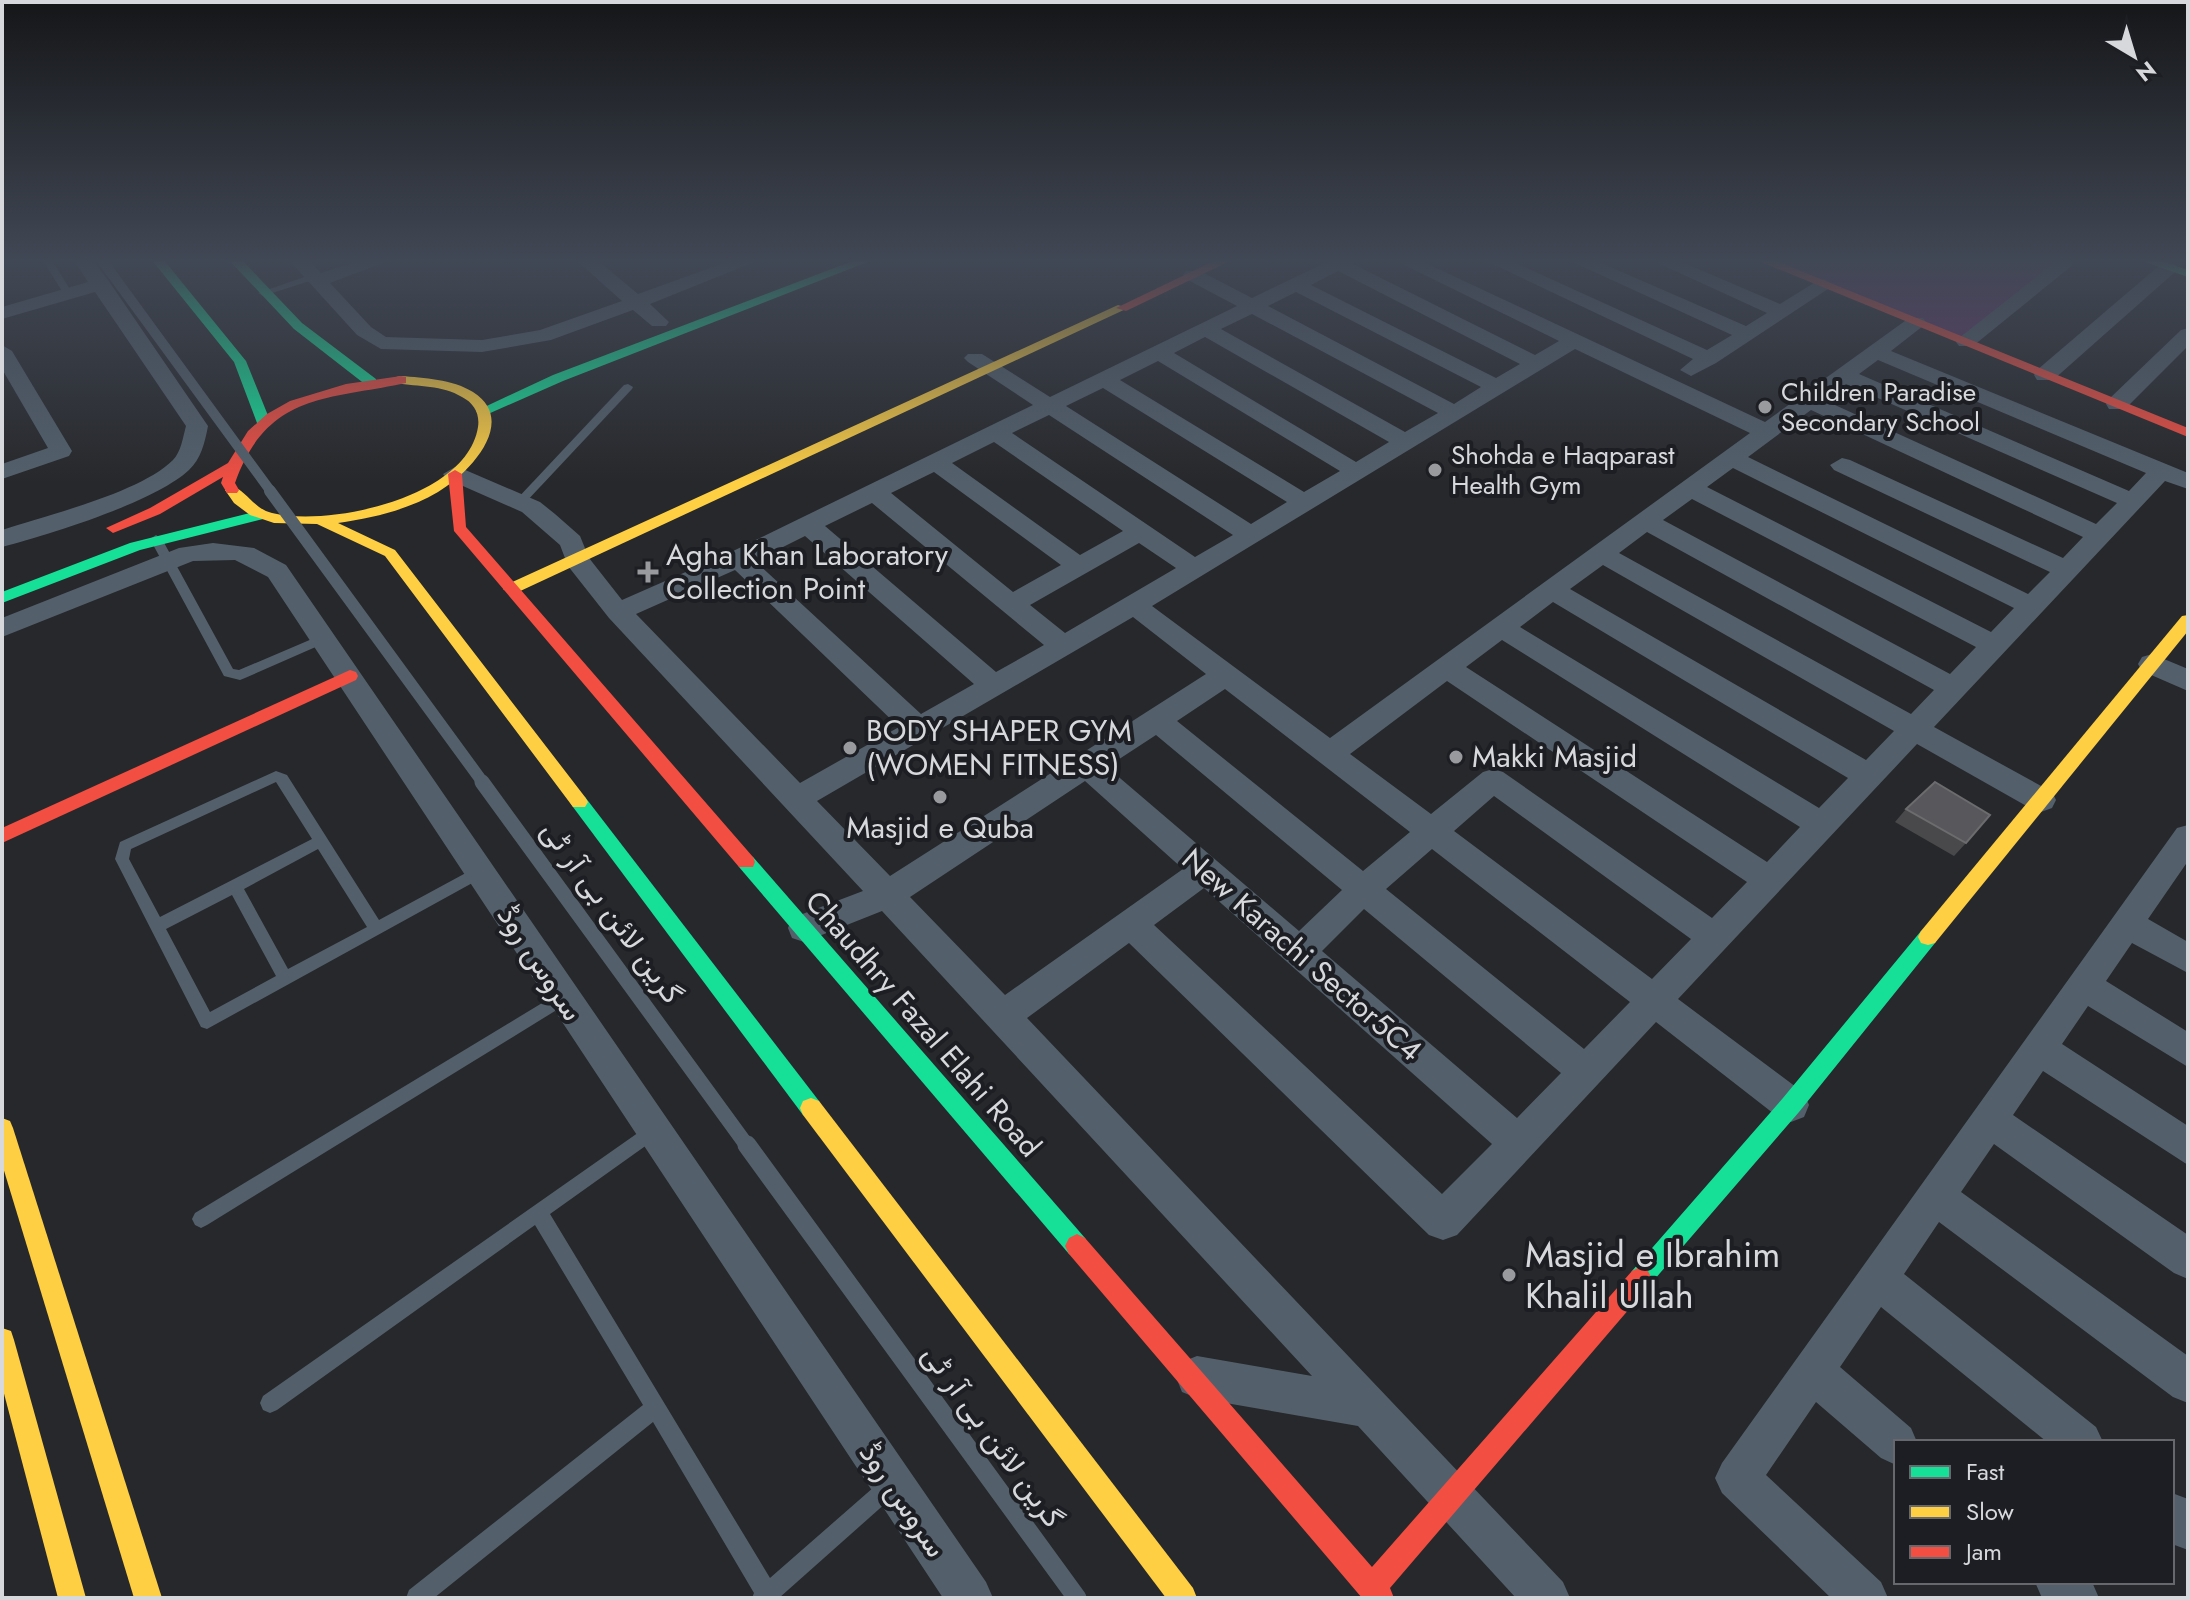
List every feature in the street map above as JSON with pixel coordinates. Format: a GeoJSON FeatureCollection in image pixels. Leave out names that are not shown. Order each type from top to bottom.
{"type":"FeatureCollection","features":[{"type":"Feature","properties":{"kind":"main road"},"geometry":{"type":"LineString","coordinates":[[218,334],[240,361],[264,423]]}},
{"type":"Feature","properties":{"kind":"main road"},"geometry":{"type":"LineString","coordinates":[[304,334],[371,382]]}},
{"type":"Feature","properties":{"kind":"main road"},"geometry":{"type":"LineString","coordinates":[[530,370],[628,334]]}},
{"type":"Feature","properties":{"kind":"main road"},"geometry":{"type":"LineString","coordinates":[[483,411],[558,378],[674,334]]}},
{"type":"Feature","properties":{"kind":"main road"},"geometry":{"type":"LineString","coordinates":[[506,582],[1046,334]]}},
{"type":"Feature","properties":{"kind":"main road"},"geometry":{"type":"LineString","coordinates":[[1945,334],[2188,433]]}},
{"type":"Feature","properties":{"kind":"main road"},"geometry":{"type":"LineString","coordinates":[[2,598],[162,550],[258,516],[322,521],[395,506],[455,474],[476,452],[485,431],[483,411],[471,397],[428,381],[371,382],[314,397],[264,423],[242,443],[228,483],[237,500],[258,516]]}},
{"type":"Feature","properties":{"kind":"main road"},"geometry":{"type":"LineString","coordinates":[[457,393],[486,384]]}},
{"type":"Feature","properties":{"kind":"main road"},"geometry":{"type":"LineString","coordinates":[[101,533],[155,511],[232,466]]}},
{"type":"Feature","properties":{"kind":"main road","name":"Chaudhry Fazal Elahi Road"},"geometry":{"type":"LineString","coordinates":[[455,474],[459,528],[1376,1593]]}},
{"type":"Feature","properties":{"kind":"main road"},"geometry":{"type":"LineString","coordinates":[[322,521],[390,553],[1183,1598]]}},
{"type":"Feature","properties":{"kind":"main road"},"geometry":{"type":"LineString","coordinates":[[1376,1593],[1451,1495],[1791,1105],[2188,620]]}},
{"type":"Feature","properties":{"kind":"main road"},"geometry":{"type":"LineString","coordinates":[[2,836],[333,658]]}},
{"type":"Feature","properties":{"kind":"main road"},"geometry":{"type":"LineString","coordinates":[[2,1128],[148,1598]]}},
{"type":"Feature","properties":{"kind":"main road"},"geometry":{"type":"LineString","coordinates":[[2,1340],[72,1598]]}},
{"type":"Feature","properties":{"kind":"street"},"geometry":{"type":"LineString","coordinates":[[2,539],[157,481],[182,465],[193,446],[197,426],[135,334]]}},
{"type":"Feature","properties":{"kind":"street"},"geometry":{"type":"LineString","coordinates":[[368,334],[381,343],[514,344],[544,334]]}},
{"type":"Feature","properties":{"kind":"street"},"geometry":{"type":"LineString","coordinates":[[618,612],[738,559],[1195,334]]}},
{"type":"Feature","properties":{"kind":"street"},"geometry":{"type":"LineString","coordinates":[[1213,334],[1406,442]]}},
{"type":"Feature","properties":{"kind":"street"},"geometry":{"type":"LineString","coordinates":[[1302,334],[1455,413]]}},
{"type":"Feature","properties":{"kind":"street"},"geometry":{"type":"LineString","coordinates":[[1392,334],[1497,387]]}},
{"type":"Feature","properties":{"kind":"street"},"geometry":{"type":"LineString","coordinates":[[1479,334],[1536,364]]}},
{"type":"Feature","properties":{"kind":"street"},"geometry":{"type":"LineString","coordinates":[[1558,334],[1767,432]]}},
{"type":"Feature","properties":{"kind":"street"},"geometry":{"type":"LineString","coordinates":[[1654,334],[1709,359]]}},
{"type":"Feature","properties":{"kind":"street"},"geometry":{"type":"LineString","coordinates":[[1667,385],[1748,334]]}},
{"type":"Feature","properties":{"kind":"street"},"geometry":{"type":"LineString","coordinates":[[1329,754],[1900,334]]}},
{"type":"Feature","properties":{"kind":"street"},"geometry":{"type":"LineString","coordinates":[[1966,342],[1977,334]]}},
{"type":"Feature","properties":{"kind":"street"},"geometry":{"type":"LineString","coordinates":[[2045,375],[2098,334]]}},
{"type":"Feature","properties":{"kind":"street"},"geometry":{"type":"LineString","coordinates":[[2117,404],[2188,334]]}},
{"type":"Feature","properties":{"kind":"street"},"geometry":{"type":"LineString","coordinates":[[795,800],[1134,605],[1574,341]]}},
{"type":"Feature","properties":{"kind":"street"},"geometry":{"type":"LineString","coordinates":[[2,351],[61,451],[2,472]]}},
{"type":"Feature","properties":{"kind":"street"},"geometry":{"type":"LineString","coordinates":[[1158,352],[1357,472]]}},
{"type":"Feature","properties":{"kind":"street"},"geometry":{"type":"LineString","coordinates":[[1876,352],[2188,482]]}},
{"type":"Feature","properties":{"kind":"street"},"geometry":{"type":"LineString","coordinates":[[982,362],[1251,535]]}},
{"type":"Feature","properties":{"kind":"street"},"geometry":{"type":"LineString","coordinates":[[1844,375],[2132,501]]}},
{"type":"Feature","properties":{"kind":"street"},"geometry":{"type":"LineString","coordinates":[[1104,379],[1305,503]]}},
{"type":"Feature","properties":{"kind":"street"},"geometry":{"type":"LineString","coordinates":[[1809,401],[2099,535]]}},
{"type":"Feature","properties":{"kind":"street"},"geometry":{"type":"LineString","coordinates":[[995,432],[1194,569]]}},
{"type":"Feature","properties":{"kind":"street"},"geometry":{"type":"LineString","coordinates":[[1806,495],[1879,433]]}},
{"type":"Feature","properties":{"kind":"street"},"geometry":{"type":"LineString","coordinates":[[1731,458],[2032,606]]}},
{"type":"Feature","properties":{"kind":"street"},"geometry":{"type":"LineString","coordinates":[[936,462],[1079,566]]}},
{"type":"Feature","properties":{"kind":"street"},"geometry":{"type":"LineString","coordinates":[[1842,465],[2067,570]]}},
{"type":"Feature","properties":{"kind":"street"},"geometry":{"type":"LineString","coordinates":[[1130,923],[1443,1221],[1656,1003],[2161,471]]}},
{"type":"Feature","properties":{"kind":"street"},"geometry":{"type":"LineString","coordinates":[[455,474],[520,502],[574,551],[618,612],[1003,1016],[1547,1598]]}},
{"type":"Feature","properties":{"kind":"street"},"geometry":{"type":"LineString","coordinates":[[1690,488],[1995,645]]}},
{"type":"Feature","properties":{"kind":"street"},"geometry":{"type":"LineString","coordinates":[[874,492],[1063,646]]}},
{"type":"Feature","properties":{"kind":"street"},"geometry":{"type":"LineString","coordinates":[[1646,521],[1954,688]]}},
{"type":"Feature","properties":{"kind":"street"},"geometry":{"type":"LineString","coordinates":[[807,524],[994,686]]}},
{"type":"Feature","properties":{"kind":"street"},"geometry":{"type":"LineString","coordinates":[[1012,604],[1140,532]]}},
{"type":"Feature","properties":{"kind":"street","name":"سروس روڈ"},"geometry":{"type":"LineString","coordinates":[[2,628],[162,550],[215,549],[258,557],[277,571],[562,998],[970,1598]]}},
{"type":"Feature","properties":{"kind":"street"},"geometry":{"type":"LineString","coordinates":[[1602,554],[2041,800]]}},
{"type":"Feature","properties":{"kind":"street"},"geometry":{"type":"LineString","coordinates":[[738,559],[919,729]]}},
{"type":"Feature","properties":{"kind":"street"},"geometry":{"type":"LineString","coordinates":[[1552,590],[1870,777]]}},
{"type":"Feature","properties":{"kind":"street"},"geometry":{"type":"LineString","coordinates":[[1134,605],[1791,1105]]}},
{"type":"Feature","properties":{"kind":"street"},"geometry":{"type":"LineString","coordinates":[[1501,627],[1823,826]]}},
{"type":"Feature","properties":{"kind":"street"},"geometry":{"type":"LineString","coordinates":[[2152,664],[2188,681]]}},
{"type":"Feature","properties":{"kind":"street"},"geometry":{"type":"LineString","coordinates":[[1447,668],[1771,881]]}},
{"type":"Feature","properties":{"kind":"street"},"geometry":{"type":"LineString","coordinates":[[804,928],[887,895],[1226,675]]}},
{"type":"Feature","properties":{"kind":"street"},"geometry":{"type":"LineString","coordinates":[[1157,720],[1587,1073]]}},
{"type":"Feature","properties":{"kind":"street","name":"New Karachi Sector5C4"},"geometry":{"type":"LineString","coordinates":[[1086,765],[1519,1144]]}},
{"type":"Feature","properties":{"kind":"street"},"geometry":{"type":"LineString","coordinates":[[1299,952],[1364,889],[1493,780],[1716,939]]}},
{"type":"Feature","properties":{"kind":"street"},"geometry":{"type":"LineString","coordinates":[[1865,1598],[1737,1478],[2127,923],[2182,859]]}},
{"type":"Feature","properties":{"kind":"street"},"geometry":{"type":"LineString","coordinates":[[1003,1016],[1205,870]]}},
{"type":"Feature","properties":{"kind":"street"},"geometry":{"type":"LineString","coordinates":[[2127,923],[2188,959]]}},
{"type":"Feature","properties":{"kind":"street"},"geometry":{"type":"LineString","coordinates":[[2083,985],[2188,1051]]}},
{"type":"Feature","properties":{"kind":"street"},"geometry":{"type":"LineString","coordinates":[[2039,1049],[2188,1147]]}},
{"type":"Feature","properties":{"kind":"street"},"geometry":{"type":"LineString","coordinates":[[1989,1119],[2188,1259]]}},
{"type":"Feature","properties":{"kind":"street"},"geometry":{"type":"LineString","coordinates":[[1935,1196],[2188,1382]]}},
{"type":"Feature","properties":{"kind":"street"},"geometry":{"type":"LineString","coordinates":[[1877,1278],[2079,1440]]}},
{"type":"Feature","properties":{"kind":"street"},"geometry":{"type":"LineString","coordinates":[[1812,1371],[1894,1441]]}},
{"type":"Feature","properties":{"kind":"street"},"geometry":{"type":"LineString","coordinates":[[1189,1376],[1369,1407]]}},
{"type":"Feature","properties":{"kind":"street"},"geometry":{"type":"LineString","coordinates":[[2060,1584],[2076,1598]]}},
{"type":"Feature","properties":{"kind":"lane","name":"گرین لائن بی آر ٹی"},"geometry":{"type":"LineString","coordinates":[[155,334],[1077,1598]]}},
{"type":"Feature","properties":{"kind":"lane"},"geometry":{"type":"LineString","coordinates":[[520,502],[628,387]]}},
{"type":"Feature","properties":{"kind":"lane"},"geometry":{"type":"LineString","coordinates":[[162,550],[229,673],[240,675],[333,658]]}},
{"type":"Feature","properties":{"kind":"lane"},"geometry":{"type":"LineString","coordinates":[[377,930],[282,779],[276,776],[125,846],[122,859],[207,1022],[377,930],[480,872]]}},
{"type":"Feature","properties":{"kind":"lane"},"geometry":{"type":"LineString","coordinates":[[157,926],[320,841]]}},
{"type":"Feature","properties":{"kind":"lane"},"geometry":{"type":"LineString","coordinates":[[235,887],[285,978]]}},
{"type":"Feature","properties":{"kind":"lane"},"geometry":{"type":"LineString","coordinates":[[201,1219],[562,998]]}},
{"type":"Feature","properties":{"kind":"lane"},"geometry":{"type":"LineString","coordinates":[[270,1403],[652,1131]]}},
{"type":"Feature","properties":{"kind":"lane"},"geometry":{"type":"LineString","coordinates":[[538,1212],[765,1596],[892,1484]]}},
{"type":"Feature","properties":{"kind":"lane"},"geometry":{"type":"LineString","coordinates":[[417,1598],[655,1408]]}},
{"type":"Feature","properties":{"kind":"shaded area"},"geometry":{"type":"Polygon","coordinates":[[[1945,334],[1977,334],[1966,342],[1945,334]]]}},
{"type":"Feature","properties":{"kind":"building"},"geometry":{"type":"Polygon","coordinates":[[[1935,782],[1990,815],[1966,843],[1906,809],[1935,782]]]}},
{"type":"Feature","properties":{"kind":"traffic: fast"},"geometry":{"type":"LineString","coordinates":[[218,334],[240,361],[264,423]]}},
{"type":"Feature","properties":{"kind":"traffic: fast"},"geometry":{"type":"LineString","coordinates":[[308,334],[371,382]]}},
{"type":"Feature","properties":{"kind":"traffic: fast"},"geometry":{"type":"LineString","coordinates":[[483,411],[558,378],[674,334]]}},
{"type":"Feature","properties":{"kind":"traffic: fast"},"geometry":{"type":"LineString","coordinates":[[2,598],[135,546],[258,516]]}},
{"type":"Feature","properties":{"kind":"traffic: fast"},"geometry":{"type":"LineString","coordinates":[[579,802],[811,1108]]}},
{"type":"Feature","properties":{"kind":"traffic: fast"},"geometry":{"type":"LineString","coordinates":[[746,862],[1077,1246]]}},
{"type":"Feature","properties":{"kind":"traffic: fast"},"geometry":{"type":"LineString","coordinates":[[1640,1279],[1791,1105],[1928,937]]}},
{"type":"Feature","properties":{"kind":"traffic: slow"},"geometry":{"type":"LineString","coordinates":[[511,589],[1066,334]]}},
{"type":"Feature","properties":{"kind":"traffic: slow"},"geometry":{"type":"LineString","coordinates":[[232,490],[247,507],[264,516],[306,520],[373,512],[420,496],[446,481],[478,447],[486,421],[482,408],[465,392],[438,384],[401,380]]}},
{"type":"Feature","properties":{"kind":"traffic: slow"},"geometry":{"type":"LineString","coordinates":[[322,521],[390,553],[579,802]]}},
{"type":"Feature","properties":{"kind":"traffic: slow"},"geometry":{"type":"LineString","coordinates":[[1928,937],[2188,620]]}},
{"type":"Feature","properties":{"kind":"traffic: slow"},"geometry":{"type":"LineString","coordinates":[[811,1108],[1183,1598]]}},
{"type":"Feature","properties":{"kind":"traffic: slow"},"geometry":{"type":"LineString","coordinates":[[2,1128],[148,1598]]}},
{"type":"Feature","properties":{"kind":"traffic: slow"},"geometry":{"type":"LineString","coordinates":[[2,1340],[72,1598]]}},
{"type":"Feature","properties":{"kind":"traffic: jam"},"geometry":{"type":"LineString","coordinates":[[1944,334],[2188,433]]}},
{"type":"Feature","properties":{"kind":"traffic: jam"},"geometry":{"type":"LineString","coordinates":[[232,490],[228,483],[238,456],[253,434],[272,417],[319,394],[401,380]]}},
{"type":"Feature","properties":{"kind":"traffic: jam"},"geometry":{"type":"LineString","coordinates":[[113,528],[155,511],[232,466]]}},
{"type":"Feature","properties":{"kind":"traffic: jam"},"geometry":{"type":"LineString","coordinates":[[455,474],[459,528],[746,862]]}},
{"type":"Feature","properties":{"kind":"traffic: jam"},"geometry":{"type":"LineString","coordinates":[[2,836],[350,676]]}},
{"type":"Feature","properties":{"kind":"traffic: jam"},"geometry":{"type":"LineString","coordinates":[[1077,1246],[1380,1598]]}},
{"type":"Feature","properties":{"kind":"traffic: jam"},"geometry":{"type":"LineString","coordinates":[[1372,1588],[1640,1279]]}},
{"type":"Feature","properties":{"kind":"place","name":"Children Paradise Secondary School"},"geometry":{"type":"Point","coordinates":[1765,407]}},
{"type":"Feature","properties":{"kind":"place","name":"Shohda e Haqparast Health Gym"},"geometry":{"type":"Point","coordinates":[1435,470]}},
{"type":"Feature","properties":{"kind":"place","name":"Agha Khan Laboratory Collection Point"},"geometry":{"type":"Point","coordinates":[648,572]}},
{"type":"Feature","properties":{"kind":"place","name":"BODY SHAPER GYM (WOMEN FITNESS)"},"geometry":{"type":"Point","coordinates":[850,748]}},
{"type":"Feature","properties":{"kind":"place","name":"Makki Masjid"},"geometry":{"type":"Point","coordinates":[1456,757]}},
{"type":"Feature","properties":{"kind":"place","name":"Masjid e Quba"},"geometry":{"type":"Point","coordinates":[940,797]}},
{"type":"Feature","properties":{"kind":"place","name":"Masjid e Ibrahim Khalil Ullah"},"geometry":{"type":"Point","coordinates":[1509,1275]}}]}
